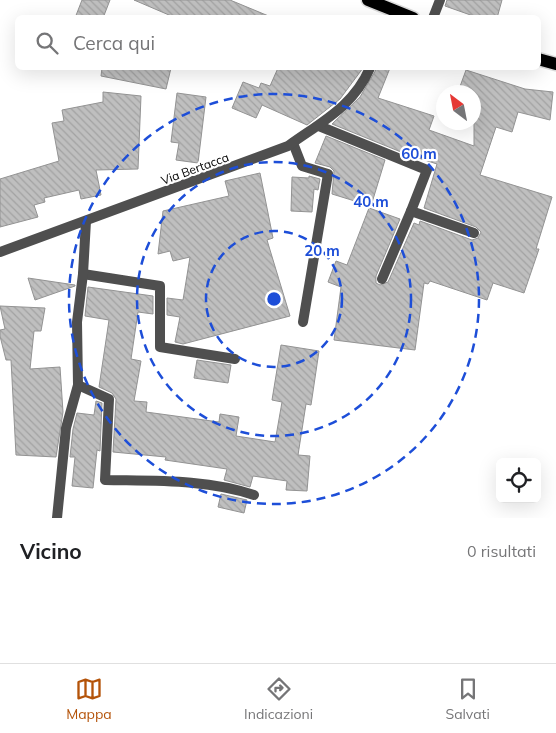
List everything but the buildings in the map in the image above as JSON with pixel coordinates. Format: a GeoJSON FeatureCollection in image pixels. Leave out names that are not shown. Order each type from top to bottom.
{"type":"FeatureCollection","features":[{"type":"Feature","properties":{"kind":"main road"},"geometry":{"type":"LineString","coordinates":[[368,0],[392,14]]}},
{"type":"Feature","properties":{"kind":"main road"},"geometry":{"type":"LineString","coordinates":[[541,60],[556,64]]}},
{"type":"Feature","properties":{"kind":"street"},"geometry":{"type":"LineString","coordinates":[[434,15],[440,0]]}},
{"type":"Feature","properties":{"kind":"street","name":"Via Bertacca"},"geometry":{"type":"LineString","coordinates":[[0,252],[224,172],[293,143],[319,126],[361,87],[369,70]]}},
{"type":"Feature","properties":{"kind":"street"},"geometry":{"type":"LineString","coordinates":[[319,126],[427,170],[382,279]]}},
{"type":"Feature","properties":{"kind":"street"},"geometry":{"type":"LineString","coordinates":[[293,143],[302,166],[328,174],[303,322]]}},
{"type":"Feature","properties":{"kind":"street"},"geometry":{"type":"LineString","coordinates":[[411,211],[474,233]]}},
{"type":"Feature","properties":{"kind":"street"},"geometry":{"type":"LineString","coordinates":[[57,518],[66,428],[78,385],[77,322],[83,274],[86,221]]}},
{"type":"Feature","properties":{"kind":"street"},"geometry":{"type":"LineString","coordinates":[[83,274],[160,286],[160,347],[235,360]]}},
{"type":"Feature","properties":{"kind":"street"},"geometry":{"type":"LineString","coordinates":[[78,385],[109,400],[105,480],[174,481],[240,490],[254,495]]}}]}
